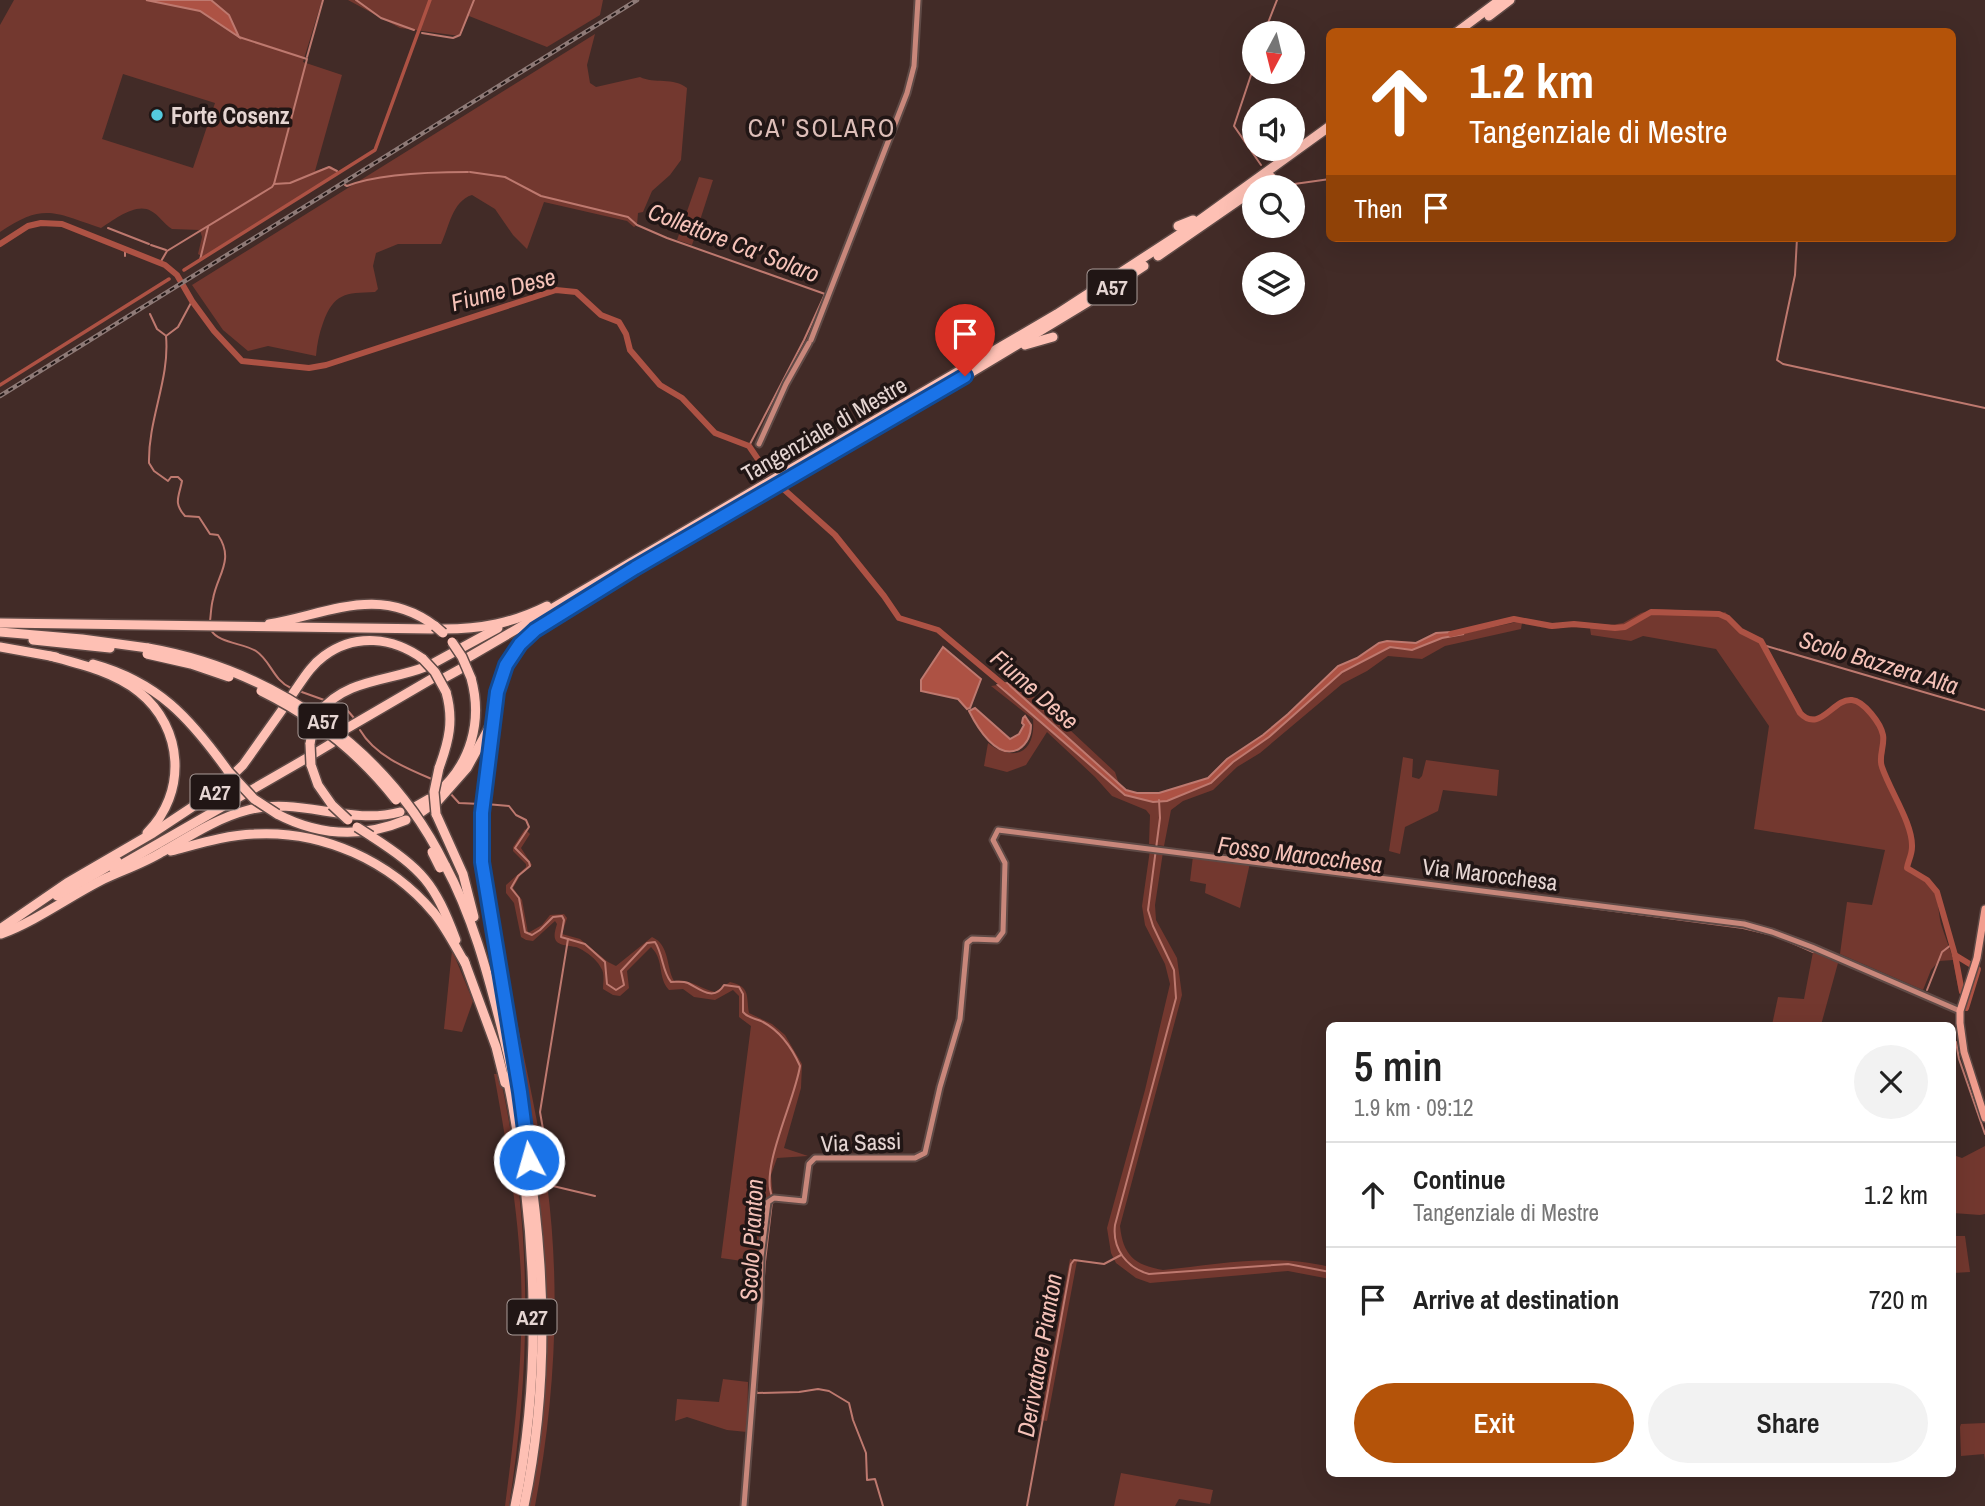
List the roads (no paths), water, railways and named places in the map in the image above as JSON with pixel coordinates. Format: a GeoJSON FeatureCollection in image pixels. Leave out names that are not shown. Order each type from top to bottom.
{"type":"FeatureCollection","features":[{"type":"Feature","properties":{"kind":"highway"},"geometry":{"type":"LineString","coordinates":[[1462,28],[1500,0]]}},
{"type":"Feature","properties":{"kind":"highway"},"geometry":{"type":"LineString","coordinates":[[1473,28],[1510,0]]}},
{"type":"Feature","properties":{"kind":"highway","name":"Tangenziale di Mestre"},"geometry":{"type":"LineString","coordinates":[[788,476],[1106,284],[1226,202],[1326,129]]}},
{"type":"Feature","properties":{"kind":"highway","name":"Tangenziale di Mestre"},"geometry":{"type":"LineString","coordinates":[[1274,175],[1326,136]]}},
{"type":"Feature","properties":{"kind":"highway","name":"Tangenziale di Mestre"},"geometry":{"type":"LineString","coordinates":[[465,663],[635,568],[769,487],[1001,355],[1110,289],[1242,198]]}},
{"type":"Feature","properties":{"kind":"highway"},"geometry":{"type":"LineString","coordinates":[[1178,226],[1226,202]]}},
{"type":"Feature","properties":{"kind":"highway"},"geometry":{"type":"LineString","coordinates":[[977,362],[1010,333]]}},
{"type":"Feature","properties":{"kind":"highway"},"geometry":{"type":"LineString","coordinates":[[1001,355],[1029,343],[1053,337]]}},
{"type":"Feature","properties":{"kind":"highway","name":"Tangenziale di Mestre"},"geometry":{"type":"LineString","coordinates":[[347,731],[742,500],[769,487]]}},
{"type":"Feature","properties":{"kind":"highway"},"geometry":{"type":"LineString","coordinates":[[323,709],[335,697],[358,685],[427,663],[547,606],[735,500],[742,500]]}},
{"type":"Feature","properties":{"kind":"highway","name":"A57"},"geometry":{"type":"LineString","coordinates":[[439,797],[467,768],[486,736],[506,665],[528,636],[635,568]]}},
{"type":"Feature","properties":{"kind":"highway"},"geometry":{"type":"LineString","coordinates":[[257,627],[349,605],[372,603],[402,608],[438,629],[452,642],[465,662],[471,678],[476,704],[474,734],[465,758],[439,797],[418,810]]}},
{"type":"Feature","properties":{"kind":"highway"},"geometry":{"type":"LineString","coordinates":[[0,623],[438,629],[483,627],[512,621]]}},
{"type":"Feature","properties":{"kind":"highway","name":"A57"},"geometry":{"type":"LineString","coordinates":[[0,632],[82,639],[202,661],[246,677],[288,698],[327,724],[356,747],[390,782],[421,822],[467,914],[483,960],[497,1022]]}},
{"type":"Feature","properties":{"kind":"highway","name":"A57"},"geometry":{"type":"LineString","coordinates":[[0,638],[147,651]]}},
{"type":"Feature","properties":{"kind":"highway"},"geometry":{"type":"LineString","coordinates":[[292,695],[323,656],[363,640],[401,646],[427,663],[435,672],[446,692],[451,722],[450,737],[434,792],[439,797],[463,874],[483,960]]}},
{"type":"Feature","properties":{"kind":"highway"},"geometry":{"type":"LineString","coordinates":[[0,647],[108,668],[144,683],[189,719],[228,771],[254,799],[277,814],[312,829],[342,833],[378,830],[403,816],[366,817],[292,806],[255,808],[223,818],[35,918],[0,932]]}},
{"type":"Feature","properties":{"kind":"highway"},"geometry":{"type":"LineString","coordinates":[[0,932],[59,888],[126,849],[154,825],[167,806],[172,791],[176,763],[174,746],[168,730],[149,701],[131,686],[91,668],[50,656]]}},
{"type":"Feature","properties":{"kind":"highway","name":"A27"},"geometry":{"type":"LineString","coordinates":[[496,703],[482,813],[481,848],[484,884],[520,1092],[540,1249],[543,1304],[539,1397],[524,1506]]}},
{"type":"Feature","properties":{"kind":"highway","name":"A27"},"geometry":{"type":"LineString","coordinates":[[126,849],[224,785],[243,765],[282,710]]}},
{"type":"Feature","properties":{"kind":"highway"},"geometry":{"type":"LineString","coordinates":[[309,754],[313,727]]}},
{"type":"Feature","properties":{"kind":"highway","name":"A57"},"geometry":{"type":"LineString","coordinates":[[0,932],[329,742]]}},
{"type":"Feature","properties":{"kind":"highway","name":"A27"},"geometry":{"type":"LineString","coordinates":[[309,754],[318,785],[332,805],[348,820],[410,863],[430,884],[446,913],[496,1047],[517,1128]]}},
{"type":"Feature","properties":{"kind":"highway","name":"A27"},"geometry":{"type":"LineString","coordinates":[[156,856],[210,840],[254,834],[298,836],[333,844],[361,855],[404,882],[436,915],[465,963]]}},
{"type":"Feature","properties":{"kind":"highway","name":"A57"},"geometry":{"type":"LineString","coordinates":[[443,866],[497,1022]]}},
{"type":"Feature","properties":{"kind":"highway","name":"A27"},"geometry":{"type":"LineString","coordinates":[[497,1022],[527,1147]]}},
{"type":"Feature","properties":{"kind":"highway","name":"A27"},"geometry":{"type":"LineString","coordinates":[[497,1022],[517,1128],[528,1222],[533,1304],[529,1398],[515,1506]]}},
{"type":"Feature","properties":{"kind":"main road"},"geometry":{"type":"LineString","coordinates":[[1985,909],[1978,963],[1960,1011],[1964,1052],[1985,1118]]}},
{"type":"Feature","properties":{"kind":"street"},"geometry":{"type":"LineString","coordinates":[[759,444],[786,384],[810,341],[912,76],[917,40],[918,0]]}},
{"type":"Feature","properties":{"kind":"street","name":"Via Marocchesa"},"geometry":{"type":"LineString","coordinates":[[1001,829],[1744,925],[1812,947],[1960,1011]]}},
{"type":"Feature","properties":{"kind":"street","name":"Via Sassi"},"geometry":{"type":"LineString","coordinates":[[744,1506],[761,1257],[767,1208],[772,1199],[804,1201],[809,1164],[815,1158],[915,1158],[924,1155],[960,1019],[967,943],[972,939],[995,940],[1003,934],[1006,863],[993,840],[996,832],[1001,829]]}},
{"type":"Feature","properties":{"kind":"waterway"},"geometry":{"type":"LineString","coordinates":[[307,57],[323,0]]}},
{"type":"Feature","properties":{"kind":"waterway"},"geometry":{"type":"LineString","coordinates":[[356,0],[381,18],[414,30]]}},
{"type":"Feature","properties":{"kind":"waterway"},"geometry":{"type":"LineString","coordinates":[[184,270],[375,150],[430,0]]}},
{"type":"Feature","properties":{"kind":"waterway"},"geometry":{"type":"LineString","coordinates":[[422,33],[453,38],[460,35],[474,0]]}},
{"type":"Feature","properties":{"kind":"waterway"},"geometry":{"type":"LineString","coordinates":[[1269,21],[1277,0]]}},
{"type":"Feature","properties":{"kind":"waterway"},"geometry":{"type":"LineString","coordinates":[[160,263],[167,251],[274,184],[307,59],[239,37]]}},
{"type":"Feature","properties":{"kind":"waterway"},"geometry":{"type":"LineString","coordinates":[[1248,84],[1234,126],[1261,165]]}},
{"type":"Feature","properties":{"kind":"waterway","name":"Collettore Ca' Solaro"},"geometry":{"type":"LineString","coordinates":[[274,184],[290,183],[329,167],[337,171]]}},
{"type":"Feature","properties":{"kind":"waterway","name":"Collettore Ca' Solaro"},"geometry":{"type":"LineString","coordinates":[[345,185],[406,174],[468,172]]}},
{"type":"Feature","properties":{"kind":"waterway","name":"Collettore Ca' Solaro"},"geometry":{"type":"LineString","coordinates":[[470,172],[505,177],[541,196],[628,217],[637,225],[667,238],[825,294],[749,446]]}},
{"type":"Feature","properties":{"kind":"waterway"},"geometry":{"type":"LineString","coordinates":[[1305,182],[1326,180]]}},
{"type":"Feature","properties":{"kind":"waterway","name":"Fiume Dese"},"geometry":{"type":"LineString","coordinates":[[0,244],[28,226],[41,223],[62,224],[165,265],[177,275],[214,331],[242,361],[309,368],[326,365],[556,290],[576,292],[601,315],[619,322],[626,334],[630,350],[660,385],[682,398],[715,433],[749,446],[770,477],[835,535],[899,618],[938,630],[1006,687]]}},
{"type":"Feature","properties":{"kind":"waterway"},"geometry":{"type":"LineString","coordinates":[[200,260],[208,227]]}},
{"type":"Feature","properties":{"kind":"waterway"},"geometry":{"type":"LineString","coordinates":[[108,228],[149,244]]}},
{"type":"Feature","properties":{"kind":"waterway"},"geometry":{"type":"LineString","coordinates":[[1797,242],[1795,275],[1777,360],[1783,364],[1985,408]]}},
{"type":"Feature","properties":{"kind":"waterway"},"geometry":{"type":"LineString","coordinates":[[151,245],[166,250]]}},
{"type":"Feature","properties":{"kind":"waterway","name":"Fiume Dese"},"geometry":{"type":"LineString","coordinates":[[125,249],[125,256]]}},
{"type":"Feature","properties":{"kind":"waterway"},"geometry":{"type":"LineString","coordinates":[[0,385],[169,279]]}},
{"type":"Feature","properties":{"kind":"waterway","name":"Scolo Pianton"},"geometry":{"type":"LineString","coordinates":[[192,301],[178,327],[166,336],[165,368],[152,431],[149,463],[154,471],[168,481],[171,477],[178,477],[182,481],[178,500],[181,511],[185,516],[199,517],[210,534],[218,535],[223,544],[225,560],[215,590],[210,621]]}},
{"type":"Feature","properties":{"kind":"waterway"},"geometry":{"type":"LineString","coordinates":[[150,314],[157,329],[165,335]]}},
{"type":"Feature","properties":{"kind":"waterway","name":"Fiume Dese"},"geometry":{"type":"LineString","coordinates":[[1451,634],[1514,619],[1552,626],[1574,624],[1615,628],[1625,627],[1651,612],[1719,614],[1728,618],[1741,631],[1761,641],[1800,713],[1807,718],[1820,718],[1845,701],[1852,700],[1862,704],[1882,730],[1882,767],[1909,828],[1912,847],[1907,868],[1927,880],[1937,892],[1955,955],[1962,992]]}},
{"type":"Feature","properties":{"kind":"waterway","name":"Scolo Pianton"},"geometry":{"type":"LineString","coordinates":[[211,630],[219,638],[256,651],[280,680],[291,688]]}},
{"type":"Feature","properties":{"kind":"waterway","name":"Scolo Bazzera Alta"},"geometry":{"type":"LineString","coordinates":[[1763,645],[1985,710]]}},
{"type":"Feature","properties":{"kind":"waterway","name":"Scolo Pianton"},"geometry":{"type":"LineString","coordinates":[[299,691],[327,701]]}},
{"type":"Feature","properties":{"kind":"waterway","name":"Scolo Pianton"},"geometry":{"type":"LineString","coordinates":[[332,704],[348,711],[354,718]]}},
{"type":"Feature","properties":{"kind":"waterway","name":"Scolo Pianton"},"geometry":{"type":"LineString","coordinates":[[360,730],[383,754],[434,780]]}},
{"type":"Feature","properties":{"kind":"waterway","name":"Scolo Pianton"},"geometry":{"type":"LineString","coordinates":[[449,792],[459,803],[481,804]]}},
{"type":"Feature","properties":{"kind":"waterway"},"geometry":{"type":"LineString","coordinates":[[1159,800],[1160,818],[1148,910],[1174,970],[1176,998],[1115,1225],[1116,1242],[1128,1262],[1149,1274],[1288,1264],[1326,1271]]}},
{"type":"Feature","properties":{"kind":"waterway","name":"Scolo Pianton"},"geometry":{"type":"LineString","coordinates":[[486,804],[509,806],[516,815],[526,820],[529,827],[515,848],[530,866],[518,876],[511,888],[519,898],[525,932],[532,935],[553,917],[562,916],[564,920],[561,937],[585,944],[605,962],[607,984],[616,990],[624,985],[621,971],[647,943],[655,942],[671,982],[686,982],[711,993],[716,993],[724,985],[739,987],[743,994],[743,1012],[769,1026],[789,1047],[800,1066],[774,1152],[770,1184],[772,1196]]}},
{"type":"Feature","properties":{"kind":"waterway","name":"Fosso Marocchesa"},"geometry":{"type":"LineString","coordinates":[[1546,902],[1743,928],[1768,934]]}},
{"type":"Feature","properties":{"kind":"waterway","name":"Fosso Marocchesa"},"geometry":{"type":"LineString","coordinates":[[1781,938],[1813,952]]}},
{"type":"Feature","properties":{"kind":"waterway"},"geometry":{"type":"LineString","coordinates":[[568,939],[540,1112],[553,1186],[595,1196]]}},
{"type":"Feature","properties":{"kind":"waterway"},"geometry":{"type":"LineString","coordinates":[[1927,990],[1942,952],[1951,945]]}},
{"type":"Feature","properties":{"kind":"waterway","name":"Fiume Dese"},"geometry":{"type":"LineString","coordinates":[[1955,955],[1978,969],[1966,1008]]}},
{"type":"Feature","properties":{"kind":"waterway"},"geometry":{"type":"LineString","coordinates":[[1956,1042],[1959,1059],[1985,1134]]}},
{"type":"Feature","properties":{"kind":"waterway","name":"Scolo Pianton"},"geometry":{"type":"LineString","coordinates":[[772,1202],[765,1262],[757,1393],[818,1389],[829,1391],[849,1403],[866,1453],[867,1480],[875,1479],[883,1506]]}},
{"type":"Feature","properties":{"kind":"waterway","name":"Derivatore Pianton"},"geometry":{"type":"LineString","coordinates":[[1027,1506],[1071,1264],[1074,1260],[1104,1264],[1121,1255]]}},
{"type":"Feature","properties":{"kind":"railway"},"geometry":{"type":"LineString","coordinates":[[0,396],[637,0]]}},
{"type":"Feature","properties":{"kind":"place","name":"Forte Cosenz"},"geometry":{"type":"Point","coordinates":[157,115]}},
{"type":"Feature","properties":{"kind":"district","name":"CA' SOLARO"},"geometry":{"type":"Point","coordinates":[822,127]}}]}
